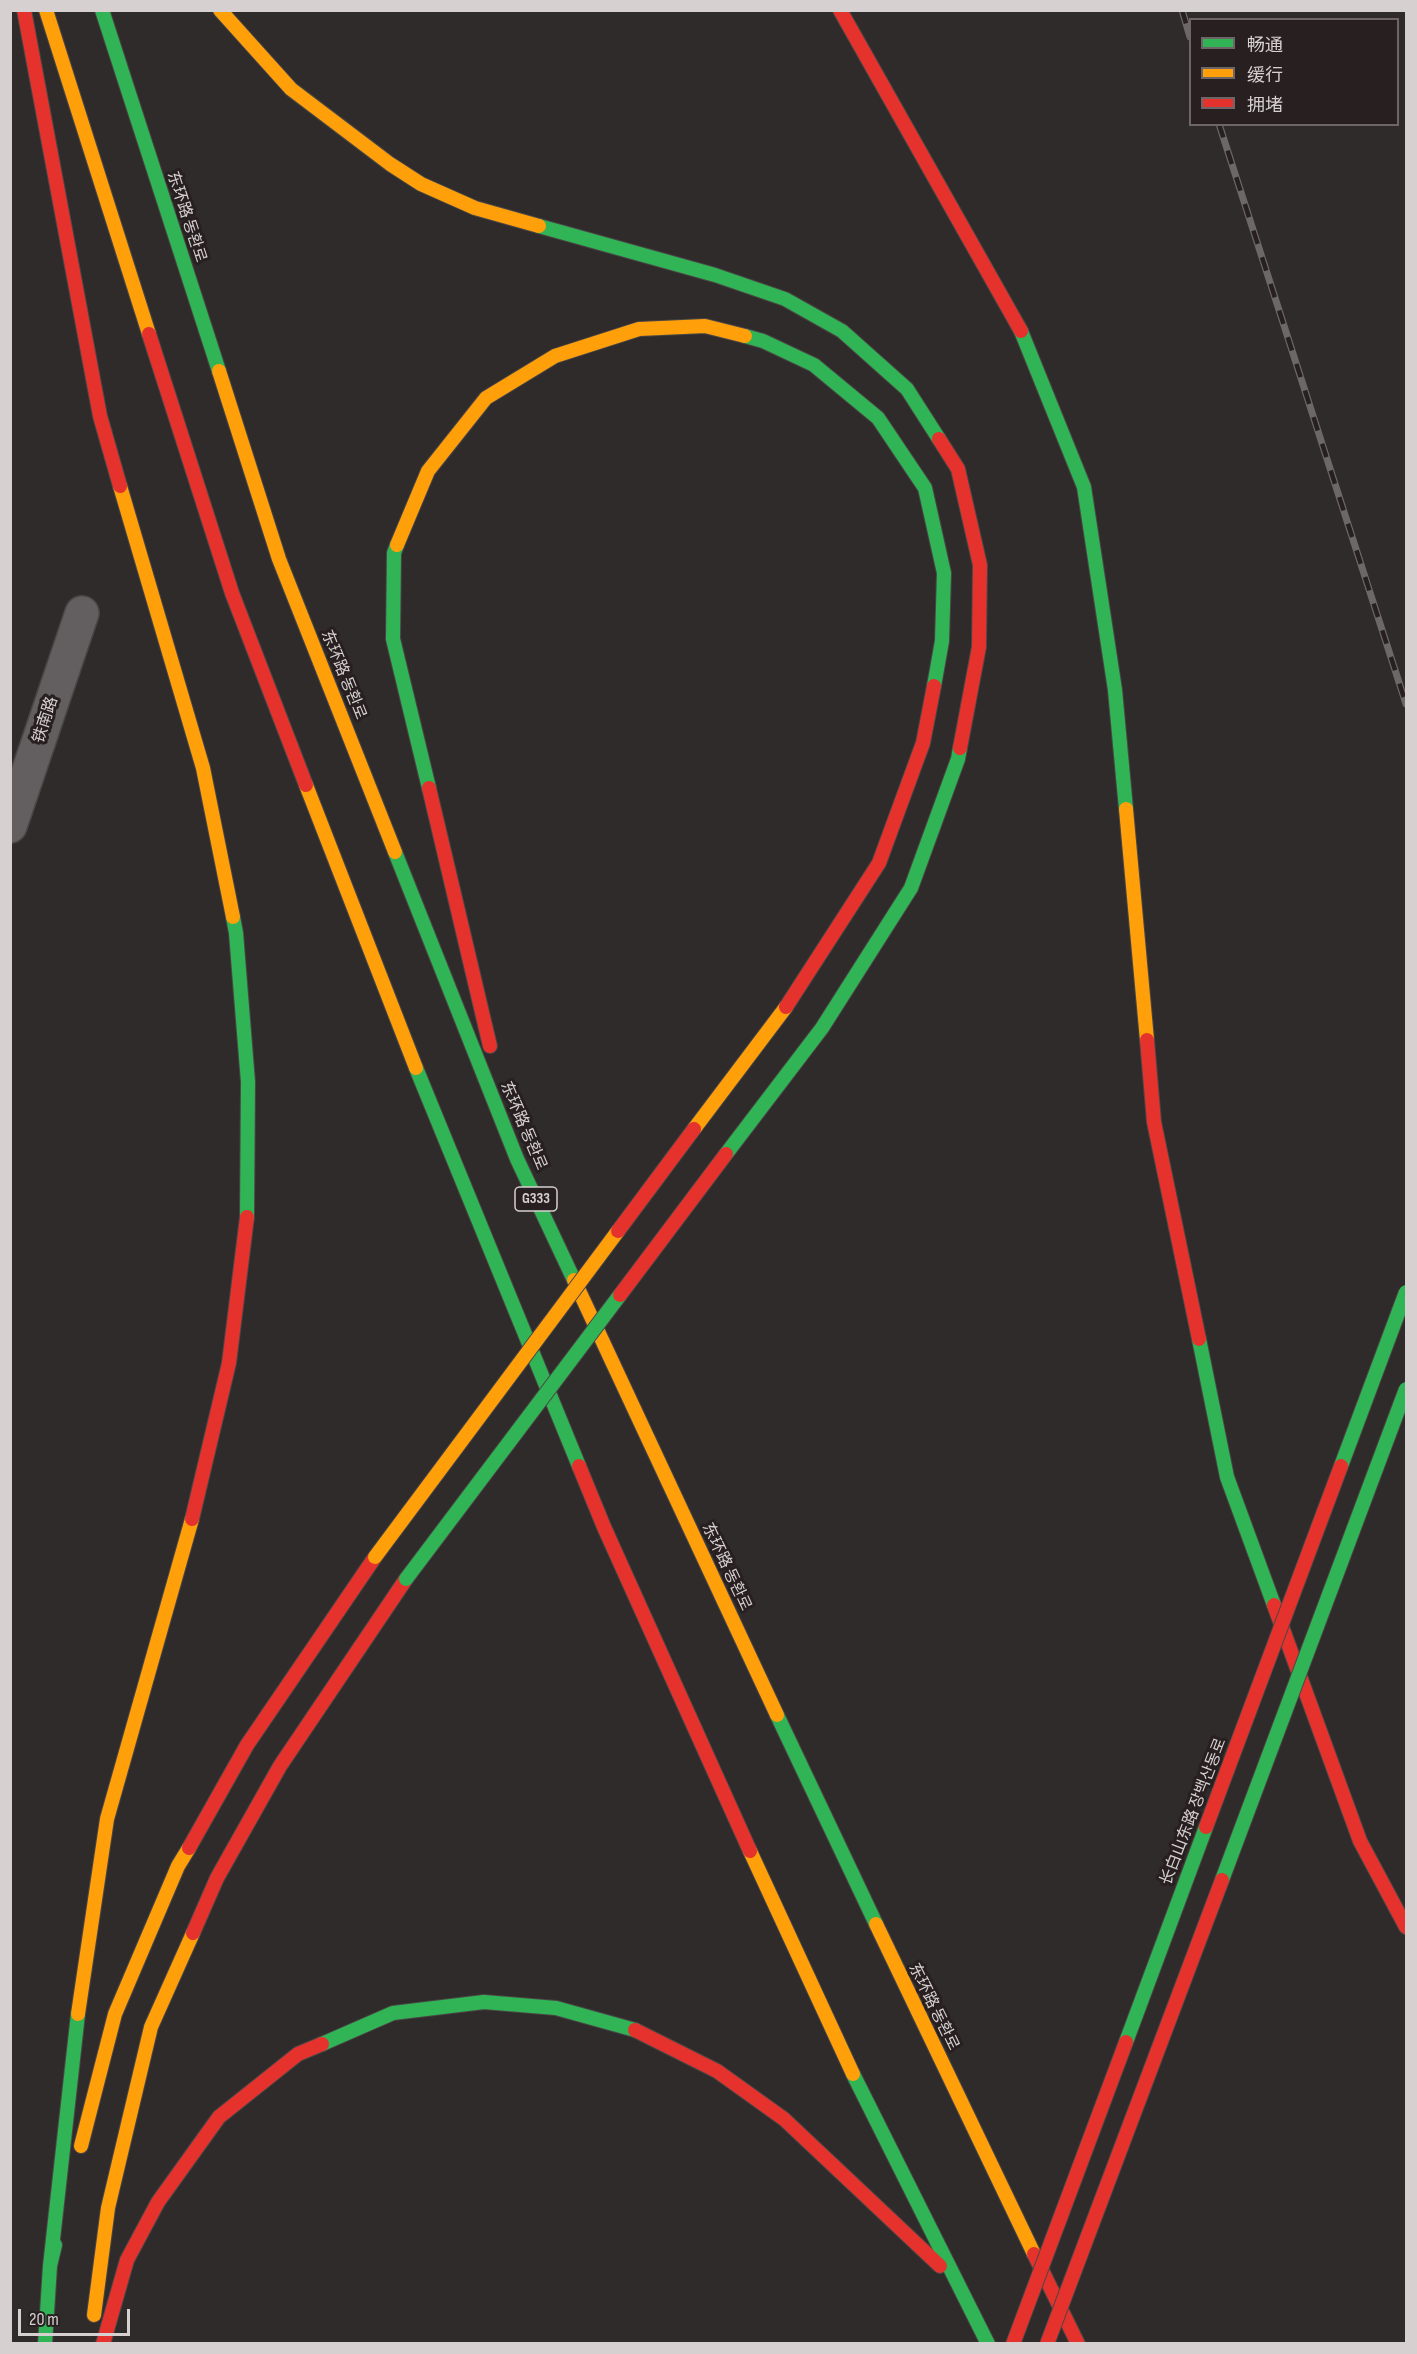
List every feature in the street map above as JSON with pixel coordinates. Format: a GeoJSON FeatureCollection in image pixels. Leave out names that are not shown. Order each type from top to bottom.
{"type":"FeatureCollection","features":[{"type":"Feature","properties":{"kind":"main road"},"geometry":{"type":"LineString","coordinates":[[24,10],[100,416],[203,768],[236,933],[248,1082],[246,1217],[229,1363],[190,1527],[108,1819],[79,2009],[50,2266],[45,2343]]}},
{"type":"Feature","properties":{"kind":"main road"},"geometry":{"type":"LineString","coordinates":[[46,10],[232,593],[426,1093],[604,1527],[773,1902],[877,2125],[988,2343]]}},
{"type":"Feature","properties":{"kind":"main road","name":"东环路 동환로"},"geometry":{"type":"LineString","coordinates":[[102,10],[279,560],[517,1159],[877,1927],[1078,2343]]}},
{"type":"Feature","properties":{"kind":"main road"},"geometry":{"type":"LineString","coordinates":[[90,2343],[108,2208],[151,2027],[217,1878],[280,1766],[406,1579],[822,1028],[911,888],[958,759],[979,647],[980,565],[958,469],[907,389],[842,331],[785,299],[715,275],[475,208],[421,184],[390,164],[291,89],[220,10]]}},
{"type":"Feature","properties":{"kind":"main road"},"geometry":{"type":"LineString","coordinates":[[840,10],[1024,338],[1084,487],[1115,690],[1154,1122],[1227,1477],[1360,1841],[1407,1927]]}},
{"type":"Feature","properties":{"kind":"main road"},"geometry":{"type":"LineString","coordinates":[[50,2266],[114,2014],[178,1866],[247,1745],[375,1557],[794,996],[879,863],[923,743],[942,641],[944,573],[925,488],[878,418],[814,365],[763,341],[705,326],[639,329],[555,356],[486,398],[429,471],[394,553],[393,639],[517,1159]]}},
{"type":"Feature","properties":{"kind":"main road","name":"长白山东路 장백산동로"},"geometry":{"type":"LineString","coordinates":[[1013,2343],[1407,1292]]}},
{"type":"Feature","properties":{"kind":"main road"},"geometry":{"type":"LineString","coordinates":[[1047,2343],[1407,1389]]}},
{"type":"Feature","properties":{"kind":"main road"},"geometry":{"type":"LineString","coordinates":[[103,2343],[127,2260],[158,2202],[219,2116],[298,2054],[393,2013],[484,2002],[556,2008],[637,2031],[717,2071],[784,2119],[957,2283]]}},
{"type":"Feature","properties":{"kind":"street","name":"铁南路"},"geometry":{"type":"LineString","coordinates":[[10,826],[82,613]]}},
{"type":"Feature","properties":{"kind":"railway"},"geometry":{"type":"LineString","coordinates":[[1182,10],[1189,34]]}},
{"type":"Feature","properties":{"kind":"railway"},"geometry":{"type":"LineString","coordinates":[[1220,126],[1406,704]]}},
{"type":"Feature","properties":{"kind":"traffic: fast"},"geometry":{"type":"LineString","coordinates":[[102,10],[219,371]]}},
{"type":"Feature","properties":{"kind":"traffic: fast"},"geometry":{"type":"LineString","coordinates":[[539,226],[715,275],[785,299],[842,331],[907,389],[939,439]]}},
{"type":"Feature","properties":{"kind":"traffic: fast"},"geometry":{"type":"LineString","coordinates":[[1021,331],[1084,487],[1115,690],[1126,809]]}},
{"type":"Feature","properties":{"kind":"traffic: fast"},"geometry":{"type":"LineString","coordinates":[[745,336],[763,341],[814,365],[878,418],[925,488],[944,573],[942,641],[934,686]]}},
{"type":"Feature","properties":{"kind":"traffic: fast"},"geometry":{"type":"LineString","coordinates":[[397,545],[394,553],[393,639],[429,788]]}},
{"type":"Feature","properties":{"kind":"traffic: fast"},"geometry":{"type":"LineString","coordinates":[[726,1154],[822,1028],[911,888],[960,748]]}},
{"type":"Feature","properties":{"kind":"traffic: fast"},"geometry":{"type":"LineString","coordinates":[[395,852],[517,1159],[574,1280]]}},
{"type":"Feature","properties":{"kind":"traffic: fast"},"geometry":{"type":"LineString","coordinates":[[233,917],[248,1082],[247,1217]]}},
{"type":"Feature","properties":{"kind":"traffic: fast"},"geometry":{"type":"LineString","coordinates":[[416,1068],[579,1466]]}},
{"type":"Feature","properties":{"kind":"traffic: fast"},"geometry":{"type":"LineString","coordinates":[[1341,1466],[1406,1292]]}},
{"type":"Feature","properties":{"kind":"traffic: fast"},"geometry":{"type":"LineString","coordinates":[[406,1579],[620,1295]]}},
{"type":"Feature","properties":{"kind":"traffic: fast"},"geometry":{"type":"LineString","coordinates":[[1199,1339],[1227,1477],[1274,1605]]}},
{"type":"Feature","properties":{"kind":"traffic: fast"},"geometry":{"type":"LineString","coordinates":[[1222,1880],[1406,1389]]}},
{"type":"Feature","properties":{"kind":"traffic: fast"},"geometry":{"type":"LineString","coordinates":[[777,1715],[876,1924]]}},
{"type":"Feature","properties":{"kind":"traffic: fast"},"geometry":{"type":"LineString","coordinates":[[1126,2042],[1206,1827]]}},
{"type":"Feature","properties":{"kind":"traffic: fast"},"geometry":{"type":"LineString","coordinates":[[322,2044],[393,2013],[484,2002],[556,2008],[635,2030]]}},
{"type":"Feature","properties":{"kind":"traffic: fast"},"geometry":{"type":"LineString","coordinates":[[50,2266],[78,2014]]}},
{"type":"Feature","properties":{"kind":"traffic: fast"},"geometry":{"type":"LineString","coordinates":[[853,2074],[988,2344]]}},
{"type":"Feature","properties":{"kind":"traffic: fast"},"geometry":{"type":"LineString","coordinates":[[45,2344],[50,2266],[55,2245]]}},
{"type":"Feature","properties":{"kind":"traffic: slow"},"geometry":{"type":"LineString","coordinates":[[46,10],[149,334]]}},
{"type":"Feature","properties":{"kind":"traffic: slow"},"geometry":{"type":"LineString","coordinates":[[220,10],[291,89],[390,164],[421,184],[475,208],[539,226]]}},
{"type":"Feature","properties":{"kind":"traffic: slow"},"geometry":{"type":"LineString","coordinates":[[397,545],[428,471],[486,398],[555,356],[639,329],[705,326],[745,336]]}},
{"type":"Feature","properties":{"kind":"traffic: slow"},"geometry":{"type":"LineString","coordinates":[[219,371],[279,559],[395,852]]}},
{"type":"Feature","properties":{"kind":"traffic: slow"},"geometry":{"type":"LineString","coordinates":[[120,486],[203,768],[233,917]]}},
{"type":"Feature","properties":{"kind":"traffic: slow"},"geometry":{"type":"LineString","coordinates":[[306,785],[416,1068]]}},
{"type":"Feature","properties":{"kind":"traffic: slow"},"geometry":{"type":"LineString","coordinates":[[1126,809],[1147,1040]]}},
{"type":"Feature","properties":{"kind":"traffic: slow"},"geometry":{"type":"LineString","coordinates":[[694,1129],[786,1007]]}},
{"type":"Feature","properties":{"kind":"traffic: slow"},"geometry":{"type":"LineString","coordinates":[[375,1557],[618,1231]]}},
{"type":"Feature","properties":{"kind":"traffic: slow"},"geometry":{"type":"LineString","coordinates":[[574,1280],[777,1715]]}},
{"type":"Feature","properties":{"kind":"traffic: slow"},"geometry":{"type":"LineString","coordinates":[[78,2014],[107,1819],[192,1519]]}},
{"type":"Feature","properties":{"kind":"traffic: slow"},"geometry":{"type":"LineString","coordinates":[[81,2146],[115,2014],[178,1866],[189,1848]]}},
{"type":"Feature","properties":{"kind":"traffic: slow"},"geometry":{"type":"LineString","coordinates":[[750,1851],[853,2074]]}},
{"type":"Feature","properties":{"kind":"traffic: slow"},"geometry":{"type":"LineString","coordinates":[[876,1924],[1034,2254]]}},
{"type":"Feature","properties":{"kind":"traffic: slow"},"geometry":{"type":"LineString","coordinates":[[94,2315],[108,2208],[151,2027],[193,1933]]}},
{"type":"Feature","properties":{"kind":"traffic: jam"},"geometry":{"type":"LineString","coordinates":[[24,10],[100,416],[120,486]]}},
{"type":"Feature","properties":{"kind":"traffic: jam"},"geometry":{"type":"LineString","coordinates":[[840,10],[1021,331]]}},
{"type":"Feature","properties":{"kind":"traffic: jam"},"geometry":{"type":"LineString","coordinates":[[149,334],[232,593],[306,785]]}},
{"type":"Feature","properties":{"kind":"traffic: jam"},"geometry":{"type":"LineString","coordinates":[[939,439],[958,469],[980,565],[979,647],[960,748]]}},
{"type":"Feature","properties":{"kind":"traffic: jam"},"geometry":{"type":"LineString","coordinates":[[786,1007],[879,863],[923,743],[934,686]]}},
{"type":"Feature","properties":{"kind":"traffic: jam"},"geometry":{"type":"LineString","coordinates":[[429,788],[490,1046]]}},
{"type":"Feature","properties":{"kind":"traffic: jam"},"geometry":{"type":"LineString","coordinates":[[1147,1040],[1154,1122],[1199,1339]]}},
{"type":"Feature","properties":{"kind":"traffic: jam"},"geometry":{"type":"LineString","coordinates":[[618,1231],[694,1129]]}},
{"type":"Feature","properties":{"kind":"traffic: jam"},"geometry":{"type":"LineString","coordinates":[[620,1295],[726,1154]]}},
{"type":"Feature","properties":{"kind":"traffic: jam"},"geometry":{"type":"LineString","coordinates":[[192,1519],[229,1363],[247,1217]]}},
{"type":"Feature","properties":{"kind":"traffic: jam"},"geometry":{"type":"LineString","coordinates":[[579,1466],[604,1527],[750,1851]]}},
{"type":"Feature","properties":{"kind":"traffic: jam"},"geometry":{"type":"LineString","coordinates":[[1206,1827],[1341,1466]]}},
{"type":"Feature","properties":{"kind":"traffic: jam"},"geometry":{"type":"LineString","coordinates":[[189,1848],[247,1745],[375,1557]]}},
{"type":"Feature","properties":{"kind":"traffic: jam"},"geometry":{"type":"LineString","coordinates":[[193,1933],[217,1878],[280,1766],[406,1579]]}},
{"type":"Feature","properties":{"kind":"traffic: jam"},"geometry":{"type":"LineString","coordinates":[[1274,1605],[1360,1841],[1406,1927]]}},
{"type":"Feature","properties":{"kind":"traffic: jam"},"geometry":{"type":"LineString","coordinates":[[1047,2344],[1222,1880]]}},
{"type":"Feature","properties":{"kind":"traffic: jam"},"geometry":{"type":"LineString","coordinates":[[635,2030],[717,2071],[784,2119],[940,2266]]}},
{"type":"Feature","properties":{"kind":"traffic: jam"},"geometry":{"type":"LineString","coordinates":[[1013,2344],[1126,2042]]}},
{"type":"Feature","properties":{"kind":"traffic: jam"},"geometry":{"type":"LineString","coordinates":[[103,2344],[127,2260],[158,2202],[219,2117],[298,2054],[322,2044]]}},
{"type":"Feature","properties":{"kind":"traffic: jam"},"geometry":{"type":"LineString","coordinates":[[1034,2254],[1078,2344]]}}]}
